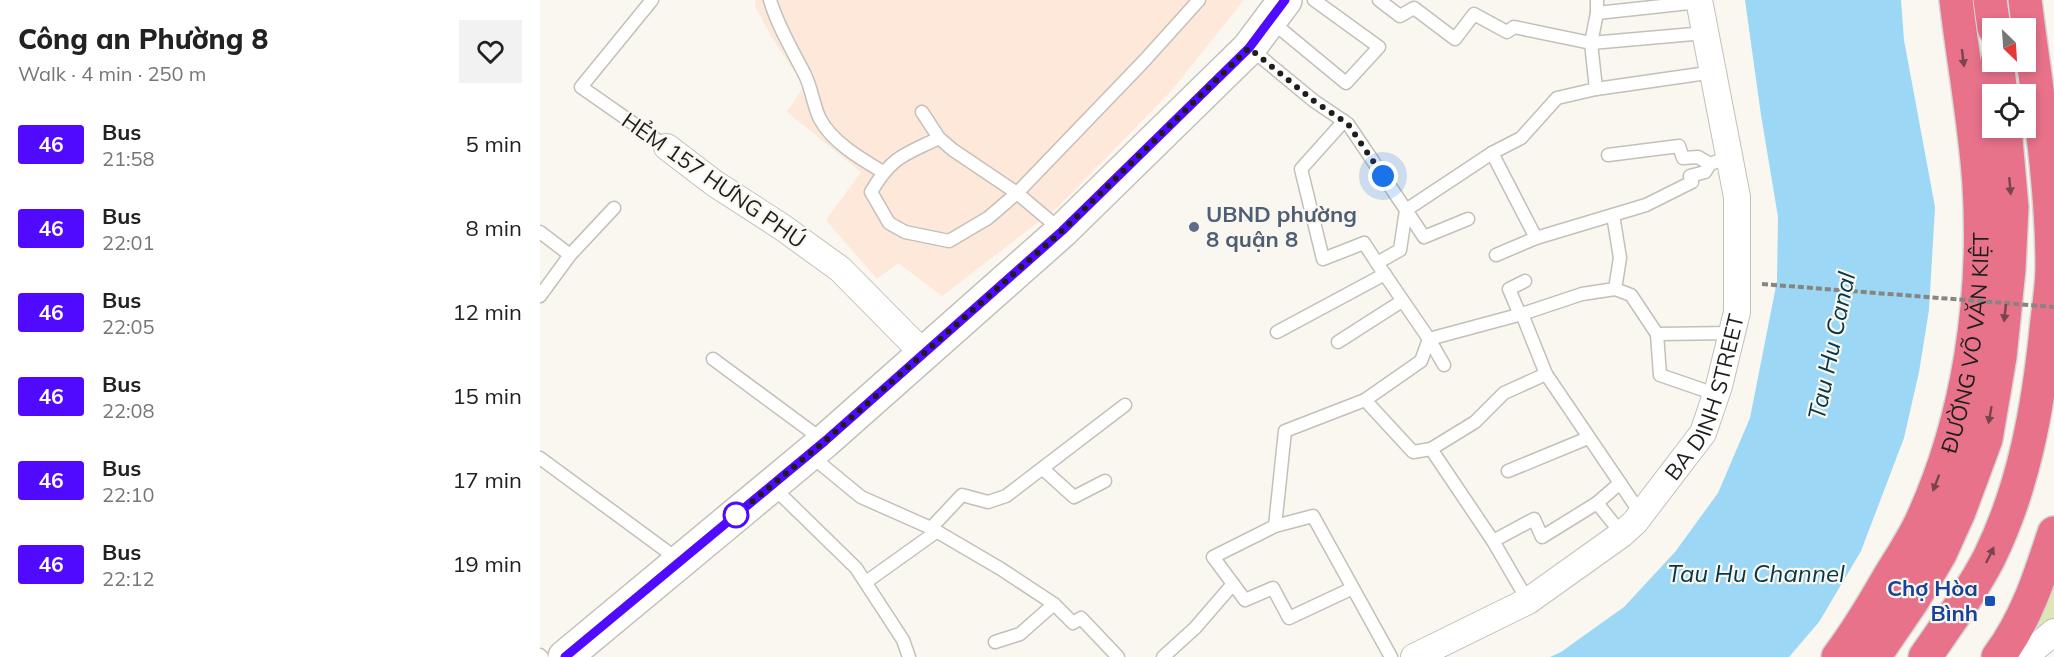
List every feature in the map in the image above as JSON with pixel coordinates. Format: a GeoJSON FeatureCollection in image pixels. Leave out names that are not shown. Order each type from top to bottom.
{"type":"FeatureCollection","features":[{"type":"Feature","properties":{"kind":"highway","name":"ĐƯỜNG VÕ VĂN KIỆT"},"geometry":{"type":"LineString","coordinates":[[1838,657],[1860,628],[1920,523],[1954,430],[1966,383],[1975,325],[1980,234],[1978,184],[1956,0]]}},
{"type":"Feature","properties":{"kind":"highway"},"geometry":{"type":"LineString","coordinates":[[1990,0],[1993,18]]}},
{"type":"Feature","properties":{"kind":"highway"},"geometry":{"type":"LineString","coordinates":[[1924,657],[1968,595],[1989,558],[2006,519],[2019,484],[2041,375],[2052,268],[2046,159],[2025,0]]}},
{"type":"Feature","properties":{"kind":"highway","name":"ĐƯỜNG VÕ VĂN KIỆT"},"geometry":{"type":"LineString","coordinates":[[1874,657],[1913,600],[1940,554],[1959,512],[1986,439],[2000,357],[2009,269],[2012,207],[2006,138]]}},
{"type":"Feature","properties":{"kind":"highway"},"geometry":{"type":"LineString","coordinates":[[1998,657],[2011,640],[2038,584],[2054,533]]}},
{"type":"Feature","properties":{"kind":"main road"},"geometry":{"type":"LineString","coordinates":[[565,657],[817,448],[925,355],[1062,231],[1249,48],[1278,10]]}},
{"type":"Feature","properties":{"kind":"street","name":"BA DINH STREET"},"geometry":{"type":"LineString","coordinates":[[1414,657],[1528,601],[1623,534],[1703,433],[1719,386],[1737,312],[1737,197],[1720,160],[1714,72],[1699,1]]}},
{"type":"Feature","properties":{"kind":"street","name":"HẺM 157 HƯNG PHÚ"},"geometry":{"type":"LineString","coordinates":[[667,147],[714,183],[782,227],[840,269],[925,355]]}},
{"type":"Feature","properties":{"kind":"street"},"geometry":{"type":"LineString","coordinates":[[2024,657],[2054,632]]}},
{"type":"Feature","properties":{"kind":"lane","name":"HẺM 157 HƯNG PHÚ"},"geometry":{"type":"LineString","coordinates":[[652,0],[581,87],[667,147]]}},
{"type":"Feature","properties":{"kind":"lane"},"geometry":{"type":"LineString","coordinates":[[770,0],[778,23],[808,81],[813,102],[825,128],[856,155],[883,172]]}},
{"type":"Feature","properties":{"kind":"lane"},"geometry":{"type":"LineString","coordinates":[[939,138],[896,159],[883,172],[871,192],[889,223],[905,232],[949,242],[988,218],[1017,193],[1144,61],[1199,0]]}},
{"type":"Feature","properties":{"kind":"lane"},"geometry":{"type":"LineString","coordinates":[[1278,10],[1347,83],[1379,47],[1314,0]]}},
{"type":"Feature","properties":{"kind":"lane"},"geometry":{"type":"LineString","coordinates":[[1379,0],[1400,16],[1418,4],[1455,39],[1474,14],[1507,32],[1514,27],[1591,43],[1705,33]]}},
{"type":"Feature","properties":{"kind":"lane"},"geometry":{"type":"LineString","coordinates":[[1596,0],[1597,13],[1591,43],[1596,89]]}},
{"type":"Feature","properties":{"kind":"lane"},"geometry":{"type":"LineString","coordinates":[[1597,13],[1699,1]]}},
{"type":"Feature","properties":{"kind":"lane"},"geometry":{"type":"LineString","coordinates":[[1249,48],[1314,101],[1348,124],[1424,237],[1468,219]]}},
{"type":"Feature","properties":{"kind":"lane"},"geometry":{"type":"LineString","coordinates":[[1377,262],[1400,250],[1406,210],[1492,153],[1521,138],[1557,98],[1596,89],[1714,72]]}},
{"type":"Feature","properties":{"kind":"lane"},"geometry":{"type":"LineString","coordinates":[[922,112],[939,138],[952,150],[1017,193],[1062,231]]}},
{"type":"Feature","properties":{"kind":"lane"},"geometry":{"type":"LineString","coordinates":[[1344,121],[1301,169],[1323,259],[1364,243],[1430,339],[1444,365]]}},
{"type":"Feature","properties":{"kind":"lane"},"geometry":{"type":"LineString","coordinates":[[1608,154],[1679,146],[1683,158],[1698,157],[1720,160]]}},
{"type":"Feature","properties":{"kind":"lane"},"geometry":{"type":"LineString","coordinates":[[1492,153],[1536,238]]}},
{"type":"Feature","properties":{"kind":"lane"},"geometry":{"type":"LineString","coordinates":[[1496,255],[1536,238],[1646,205],[1692,182],[1690,177],[1705,172],[1720,160]]}},
{"type":"Feature","properties":{"kind":"lane"},"geometry":{"type":"LineString","coordinates":[[540,296],[570,255],[614,208]]}},
{"type":"Feature","properties":{"kind":"lane"},"geometry":{"type":"LineString","coordinates":[[1613,215],[1620,258],[1615,289]]}},
{"type":"Feature","properties":{"kind":"lane"},"geometry":{"type":"LineString","coordinates":[[540,232],[570,255]]}},
{"type":"Feature","properties":{"kind":"lane"},"geometry":{"type":"LineString","coordinates":[[1277,332],[1385,274]]}},
{"type":"Feature","properties":{"kind":"lane"},"geometry":{"type":"LineString","coordinates":[[1525,281],[1509,289],[1546,374],[1641,514]]}},
{"type":"Feature","properties":{"kind":"lane"},"geometry":{"type":"LineString","coordinates":[[1430,339],[1521,314],[1582,294],[1615,289],[1631,295],[1657,334],[1660,375],[1715,394]]}},
{"type":"Feature","properties":{"kind":"lane"},"geometry":{"type":"LineString","coordinates":[[1338,342],[1402,300]]}},
{"type":"Feature","properties":{"kind":"lane"},"geometry":{"type":"LineString","coordinates":[[1657,334],[1732,333]]}},
{"type":"Feature","properties":{"kind":"lane"},"geometry":{"type":"LineString","coordinates":[[1275,526],[1285,431],[1365,400],[1421,361],[1430,339]]}},
{"type":"Feature","properties":{"kind":"lane"},"geometry":{"type":"LineString","coordinates":[[713,359],[817,448],[861,497],[933,530],[1001,569],[1054,604],[1073,623],[1081,618],[1112,655]]}},
{"type":"Feature","properties":{"kind":"lane"},"geometry":{"type":"LineString","coordinates":[[1365,400],[1413,452],[1431,449],[1476,422],[1504,393],[1546,374]]}},
{"type":"Feature","properties":{"kind":"lane"},"geometry":{"type":"LineString","coordinates":[[866,582],[933,530],[962,495],[988,502],[1006,496],[1125,405]]}},
{"type":"Feature","properties":{"kind":"lane"},"geometry":{"type":"LineString","coordinates":[[1508,471],[1588,438]]}},
{"type":"Feature","properties":{"kind":"lane"},"geometry":{"type":"LineString","coordinates":[[1431,449],[1493,541],[1528,601]]}},
{"type":"Feature","properties":{"kind":"lane"},"geometry":{"type":"LineString","coordinates":[[540,458],[681,561]]}},
{"type":"Feature","properties":{"kind":"lane"},"geometry":{"type":"LineString","coordinates":[[1043,469],[1074,497],[1105,481]]}},
{"type":"Feature","properties":{"kind":"lane"},"geometry":{"type":"LineString","coordinates":[[1493,541],[1533,519],[1542,537],[1596,503],[1620,483]]}},
{"type":"Feature","properties":{"kind":"lane"},"geometry":{"type":"LineString","coordinates":[[772,486],[856,568],[903,640],[909,657]]}},
{"type":"Feature","properties":{"kind":"lane"},"geometry":{"type":"LineString","coordinates":[[1596,503],[1623,534]]}},
{"type":"Feature","properties":{"kind":"lane"},"geometry":{"type":"LineString","coordinates":[[1353,588],[1289,618],[1273,588],[1245,600],[1213,557],[1275,526],[1313,516],[1353,588],[1391,657]]}},
{"type":"Feature","properties":{"kind":"lane"},"geometry":{"type":"LineString","coordinates":[[1163,657],[1195,628],[1233,584]]}},
{"type":"Feature","properties":{"kind":"lane"},"geometry":{"type":"LineString","coordinates":[[995,642],[1020,634],[1054,604]]}},
{"type":"Feature","properties":{"kind":"path"},"geometry":{"type":"LineString","coordinates":[[1762,284],[2054,307]]}},
{"type":"Feature","properties":{"kind":"shaded area"},"geometry":{"type":"Polygon","coordinates":[[[755,0],[1244,0],[1171,91],[1058,207],[942,296],[898,263],[877,279],[826,220],[861,172],[787,112],[804,86],[771,36],[755,6],[755,0]]]}},
{"type":"Feature","properties":{"kind":"green space"},"geometry":{"type":"Polygon","coordinates":[[[2054,565],[2054,619],[2026,642],[2054,565]]]}},
{"type":"Feature","properties":{"kind":"water","name":"Tau Hu Channel"},"geometry":{"type":"Polygon","coordinates":[[[1745,0],[1901,0],[1904,40],[1935,207],[1929,310],[1919,372],[1904,438],[1861,551],[1819,622],[1789,657],[1550,657],[1561,652],[1624,607],[1675,552],[1718,493],[1750,418],[1777,281],[1778,217],[1745,0]]]}},
{"type":"Feature","properties":{"kind":"bus line","name":"46"},"geometry":{"type":"LineString","coordinates":[[565,657],[825,441],[925,355],[1062,231],[1249,48],[1285,0]]}},
{"type":"Feature","properties":{"kind":"place","name":"UBND phường 8 quận 8"},"geometry":{"type":"Point","coordinates":[1194,227]}},
{"type":"Feature","properties":{"kind":"place","name":"Chợ Hòa Bình"},"geometry":{"type":"Point","coordinates":[1990,601]}},
{"type":"Feature","properties":{"kind":"route"},"geometry":{"type":"LineString","coordinates":[[736,515],[925,355],[1062,231],[1249,48],[1314,101],[1348,124],[1383,176]]}},
{"type":"Feature","properties":{"kind":"water label","name":"Tau Hu Canal"},"geometry":{"type":"Point","coordinates":[1832,346]}}]}
